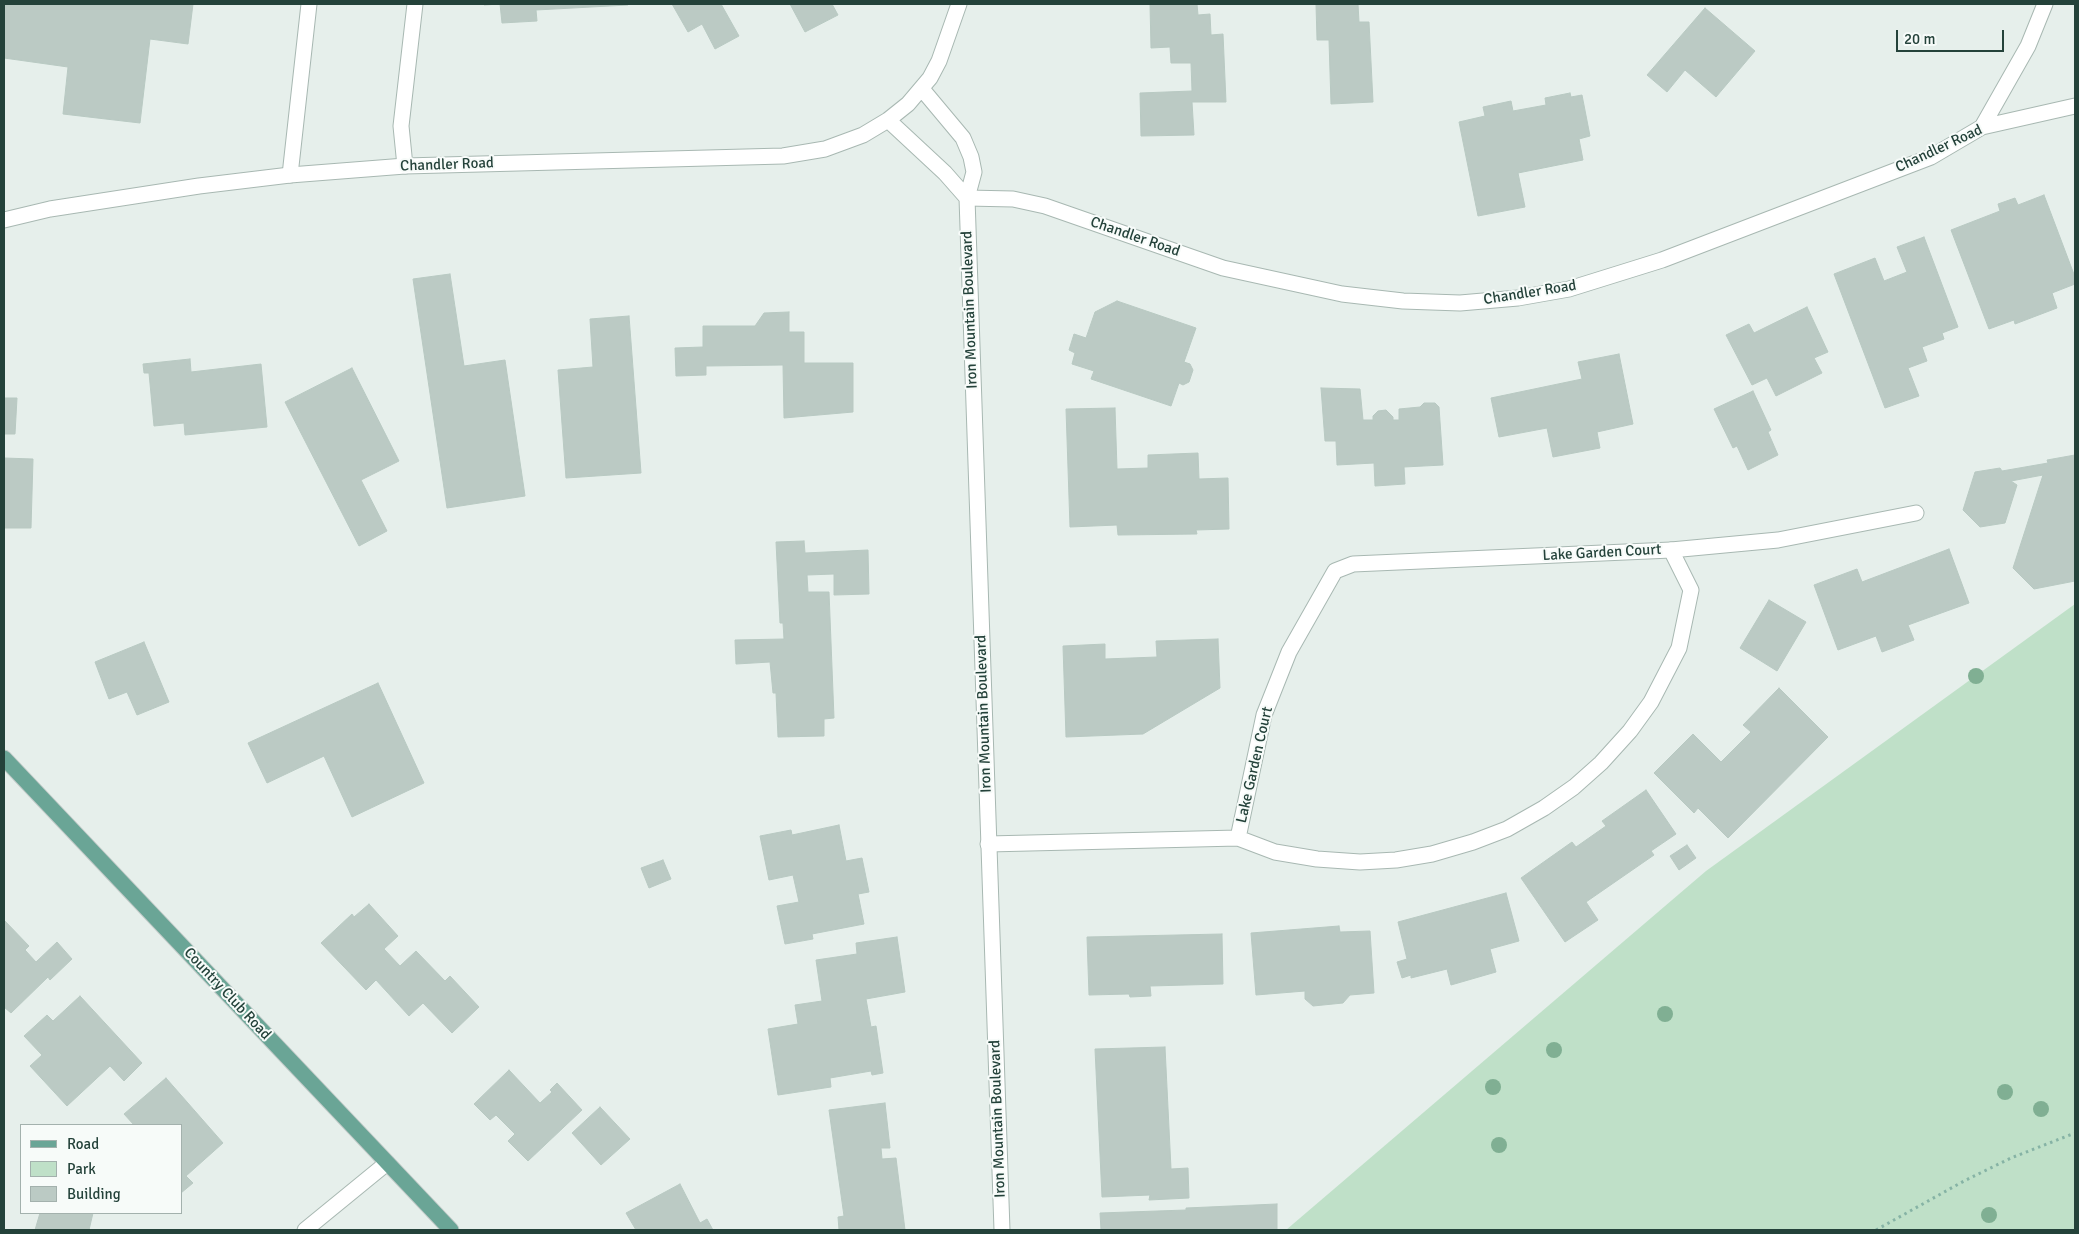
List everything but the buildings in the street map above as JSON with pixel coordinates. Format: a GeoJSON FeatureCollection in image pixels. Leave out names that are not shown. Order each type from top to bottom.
{"type":"FeatureCollection","features":[{"type":"Feature","properties":{"kind":"main road","name":"Country Club Road"},"geometry":{"type":"LineString","coordinates":[[4,758],[451,1230]]}},
{"type":"Feature","properties":{"kind":"street"},"geometry":{"type":"LineString","coordinates":[[290,175],[309,4]]}},
{"type":"Feature","properties":{"kind":"street"},"geometry":{"type":"LineString","coordinates":[[405,166],[401,126],[415,4]]}},
{"type":"Feature","properties":{"kind":"street"},"geometry":{"type":"LineString","coordinates":[[959,4],[939,61],[922,89],[908,104],[888,120],[945,173],[967,198]]}},
{"type":"Feature","properties":{"kind":"street"},"geometry":{"type":"LineString","coordinates":[[1982,128],[2028,46],[2046,4]]}},
{"type":"Feature","properties":{"kind":"street","name":"Iron Mountain Boulevard"},"geometry":{"type":"LineString","coordinates":[[922,89],[963,138],[972,157],[974,172],[967,198],[1002,1230]]}},
{"type":"Feature","properties":{"kind":"street","name":"Chandler Road"},"geometry":{"type":"LineString","coordinates":[[967,198],[1014,199],[1045,206],[1223,268],[1342,294],[1403,301],[1460,303],[1518,298],[1569,289],[1662,260],[1931,157],[1982,128],[2075,106]]}},
{"type":"Feature","properties":{"kind":"street","name":"Chandler Road"},"geometry":{"type":"LineString","coordinates":[[4,220],[50,209],[199,186],[290,175],[405,166],[783,156],[825,149],[845,143],[888,120]]}},
{"type":"Feature","properties":{"kind":"street"},"geometry":{"type":"LineString","coordinates":[[1671,550],[1778,540],[1916,514]]}},
{"type":"Feature","properties":{"kind":"street","name":"Lake Garden Court"},"geometry":{"type":"LineString","coordinates":[[988,844],[1238,838],[1275,852],[1317,859],[1360,862],[1396,860],[1432,854],[1473,842],[1507,829],[1544,808],[1574,787],[1601,763],[1630,732],[1651,702],[1679,648],[1691,590],[1671,550],[1352,564],[1336,571],[1289,652],[1264,716],[1238,838]]}},
{"type":"Feature","properties":{"kind":"street"},"geometry":{"type":"LineString","coordinates":[[305,1230],[387,1163]]}},
{"type":"Feature","properties":{"kind":"path"},"geometry":{"type":"LineString","coordinates":[[1876,1230],[1964,1181],[2011,1158],[2075,1133]]}},
{"type":"Feature","properties":{"kind":"green space"},"geometry":{"type":"Polygon","coordinates":[[[2075,604],[2075,1230],[1286,1230],[1706,871],[2075,604]]]}}]}
